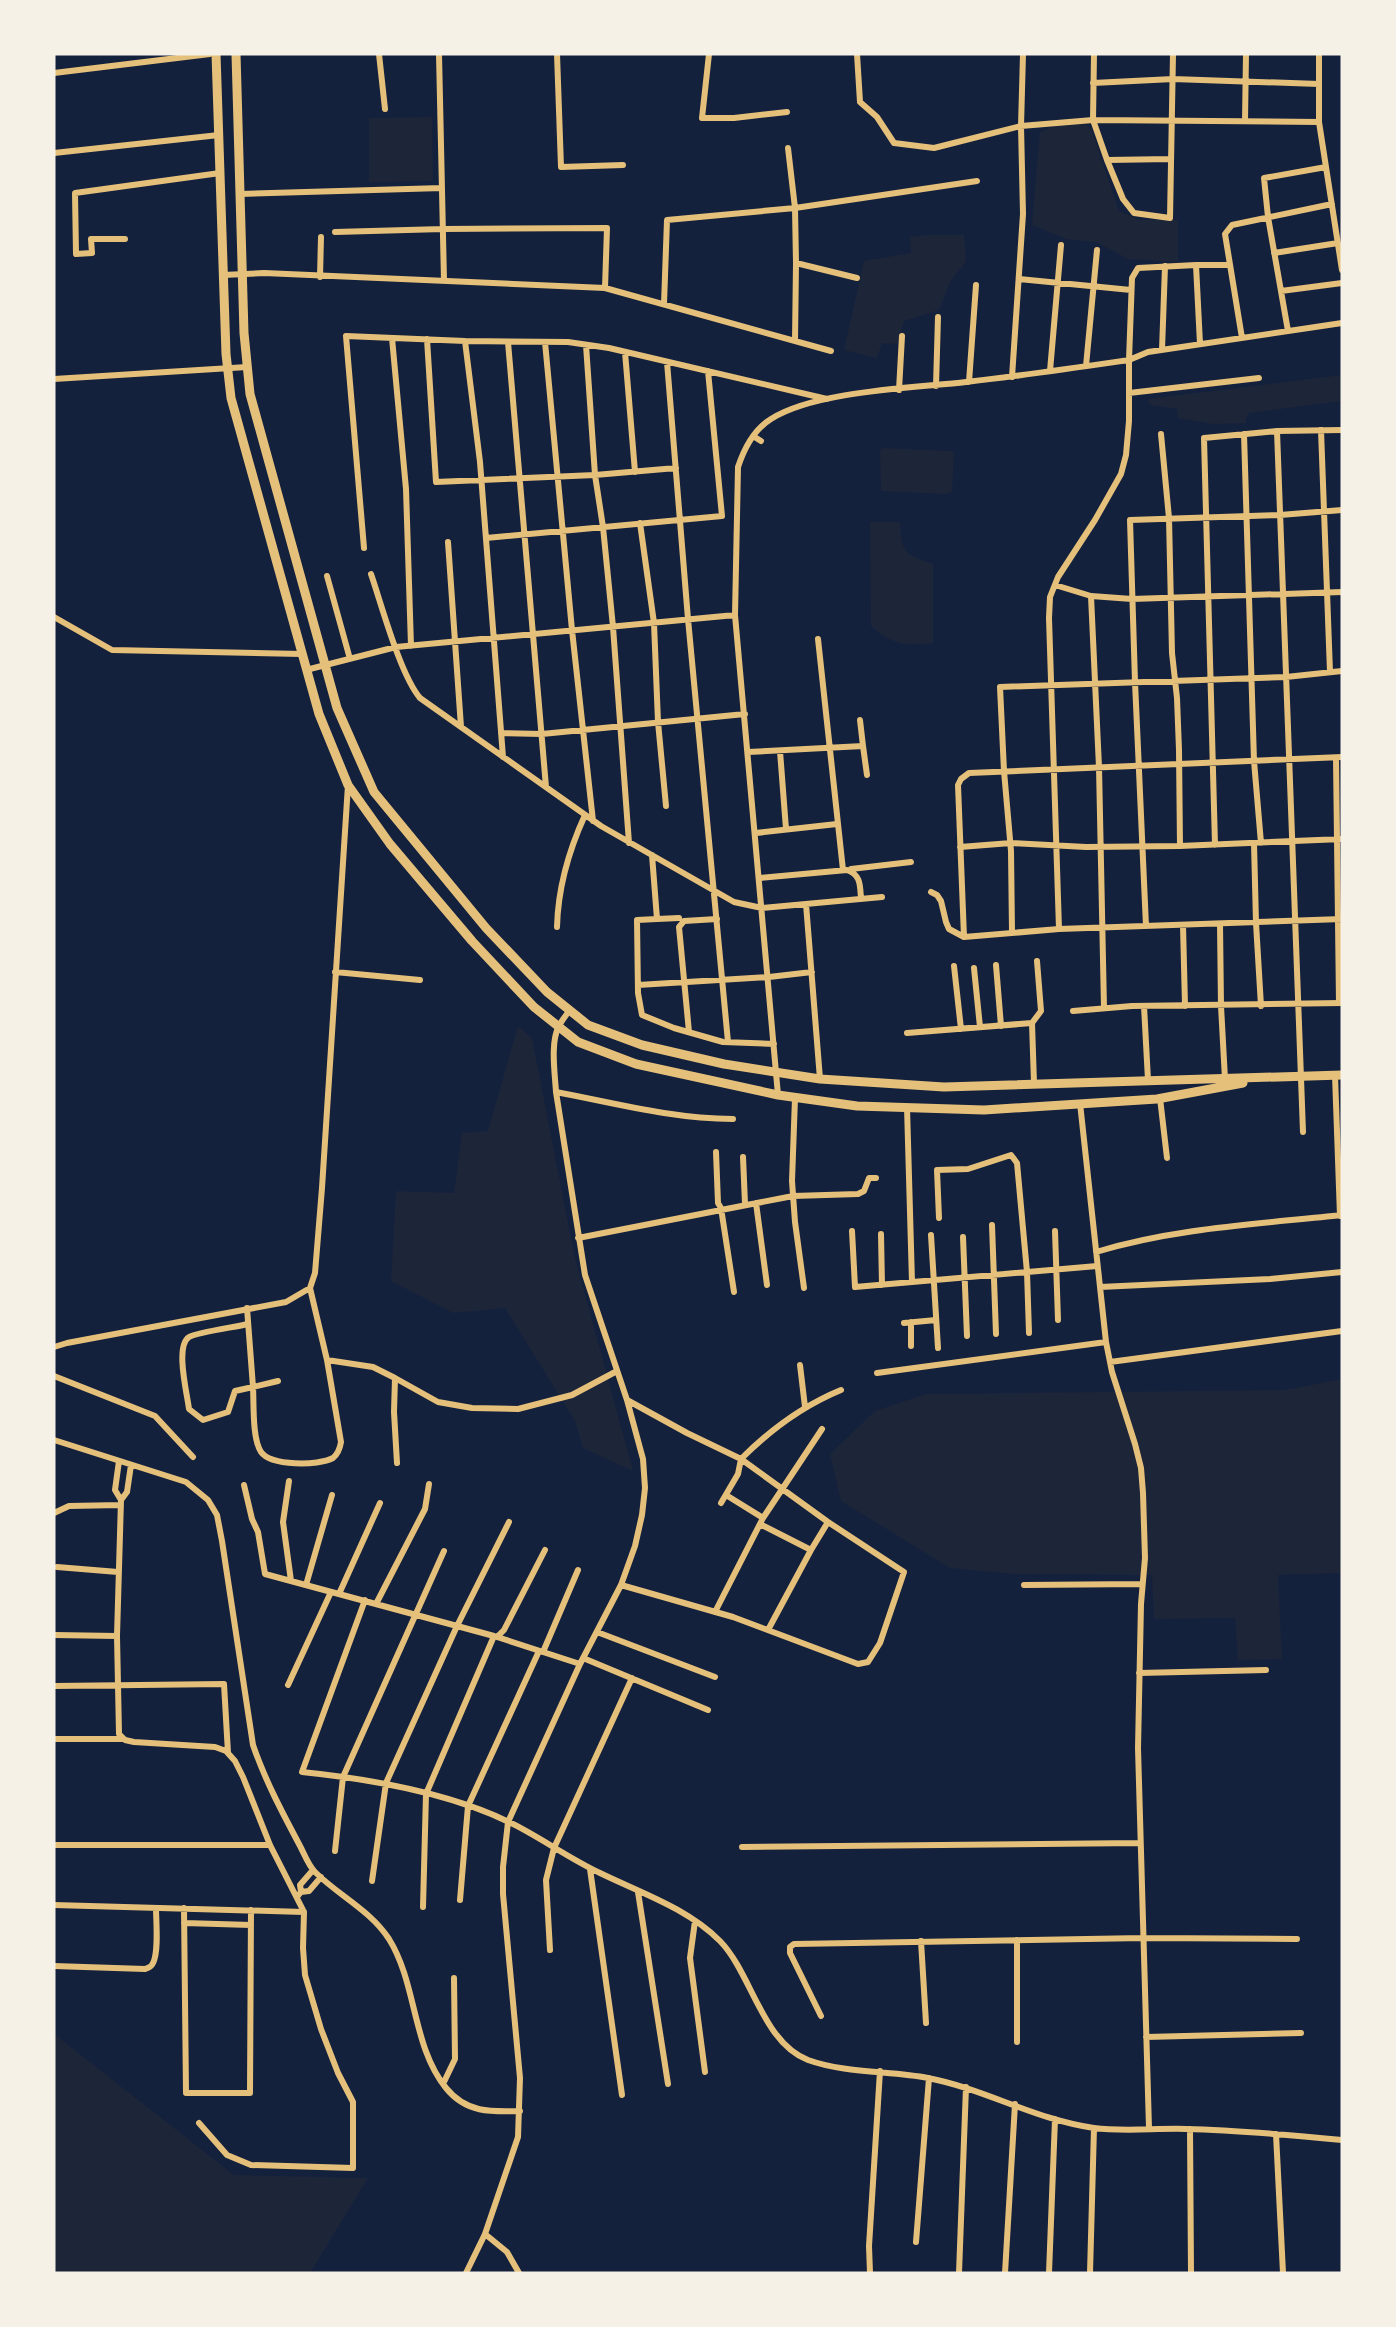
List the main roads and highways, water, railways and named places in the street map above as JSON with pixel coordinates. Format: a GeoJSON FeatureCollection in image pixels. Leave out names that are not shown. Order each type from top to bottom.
{"type":"FeatureCollection","features":[{"type":"Feature","properties":{"kind":"main road"},"geometry":{"type":"LineString","coordinates":[[216,54],[223,275],[231,398],[319,714],[348,786],[390,844],[472,941],[534,1007],[578,1042],[636,1064],[778,1095],[857,1106],[984,1110],[1080,1104],[1160,1098],[1269,1079]]}},
{"type":"Feature","properties":{"kind":"main road"},"geometry":{"type":"LineString","coordinates":[[236,54],[242,274],[250,394],[338,708],[374,792],[486,928],[547,992],[588,1025],[642,1046],[724,1064],[820,1079],[944,1087],[1148,1080],[1269,1079],[1339,1075]]}}]}
